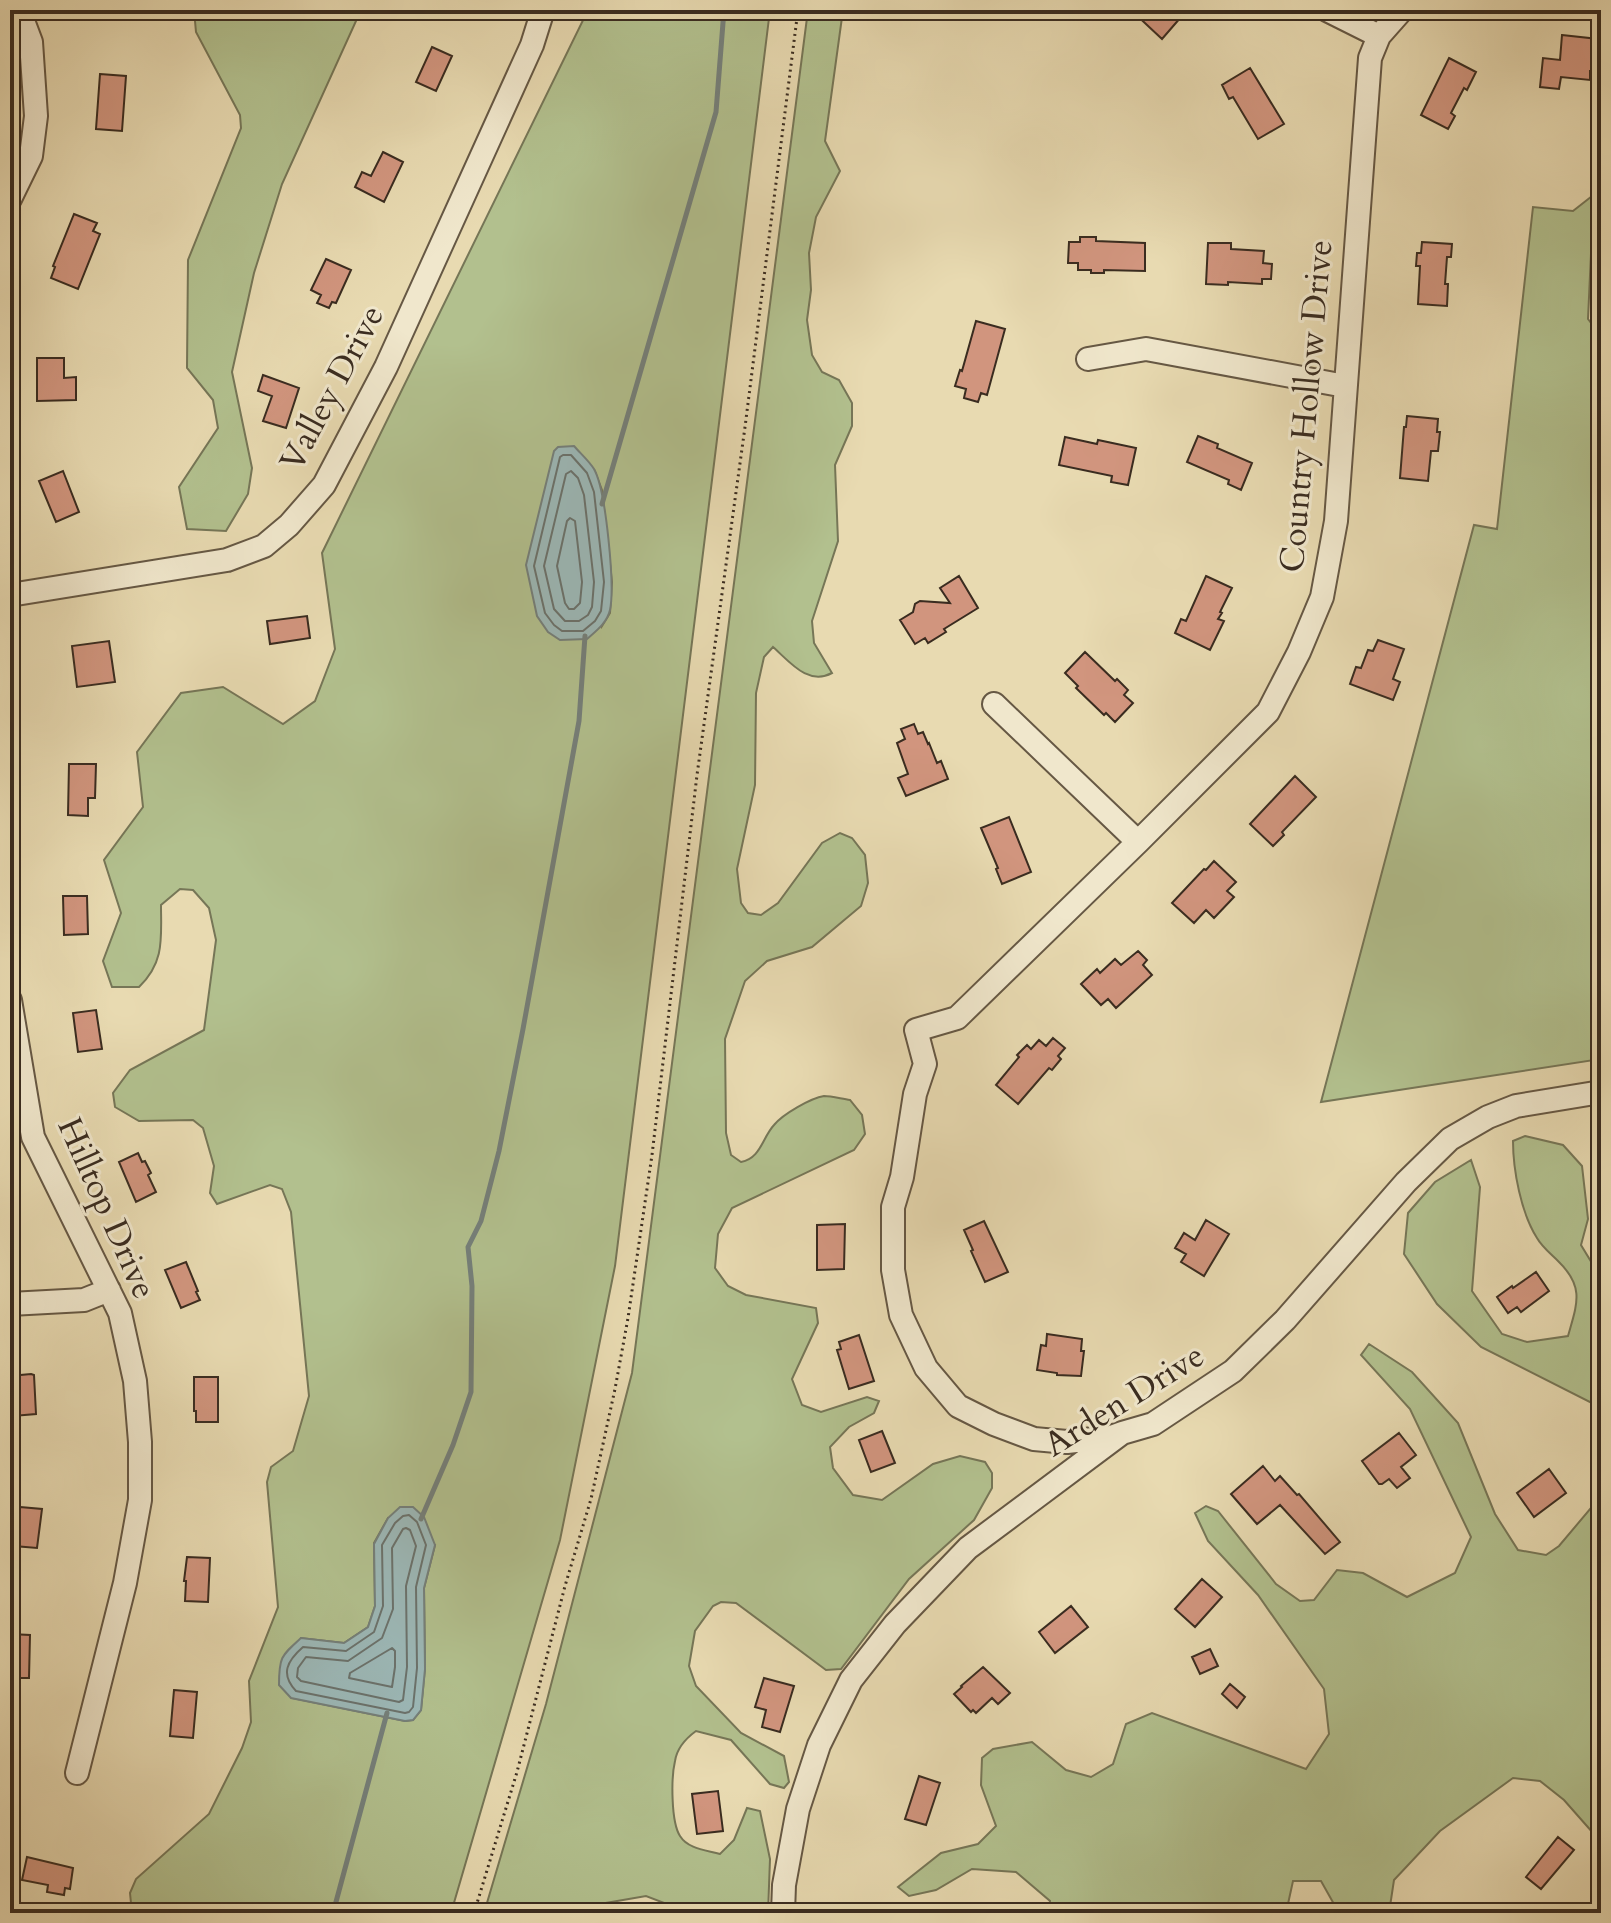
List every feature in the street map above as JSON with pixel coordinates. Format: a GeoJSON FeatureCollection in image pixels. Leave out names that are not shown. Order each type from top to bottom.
{"type":"FeatureCollection","features":[{"type":"Feature","properties":{"kind":"street"},"geometry":{"type":"LineString","coordinates":[[10,199],[31,156],[36,116],[31,42],[19,10]]}},
{"type":"Feature","properties":{"kind":"street","name":"Valley Drive"},"geometry":{"type":"LineString","coordinates":[[10,595],[227,560],[264,546],[289,525],[324,485],[386,367],[532,45],[543,10]]}},
{"type":"Feature","properties":{"kind":"street"},"geometry":{"type":"LineString","coordinates":[[1327,10],[1379,36]]}},
{"type":"Feature","properties":{"kind":"street","name":"Country Hollow Drive"},"geometry":{"type":"LineString","coordinates":[[1122,1433],[1067,1442],[1034,1439],[958,1406],[926,1368],[901,1315],[893,1270],[893,1207],[902,1177],[915,1094],[925,1064],[916,1030],[957,1018],[1138,842],[1268,712],[1299,652],[1322,597],[1336,521],[1370,58],[1379,36],[1402,10]]}},
{"type":"Feature","properties":{"kind":"street"},"geometry":{"type":"LineString","coordinates":[[1088,359],[1146,349],[1345,386]]}},
{"type":"Feature","properties":{"kind":"street"},"geometry":{"type":"LineString","coordinates":[[994,704],[1138,842]]}},
{"type":"Feature","properties":{"kind":"street","name":"Hilltop Drive"},"geometry":{"type":"LineString","coordinates":[[10,1000],[33,1137],[120,1313],[135,1381],[140,1442],[140,1500],[125,1583],[77,1773]]}},
{"type":"Feature","properties":{"kind":"street","name":"Arden Drive"},"geometry":{"type":"LineString","coordinates":[[783,1913],[784,1885],[798,1809],[819,1745],[851,1680],[895,1624],[968,1548],[1122,1433],[1153,1424],[1233,1371],[1285,1320],[1406,1182],[1450,1139],[1488,1117],[1516,1106],[1601,1092]]}},
{"type":"Feature","properties":{"kind":"street"},"geometry":{"type":"LineString","coordinates":[[10,1304],[84,1300],[109,1290]]}},
{"type":"Feature","properties":{"kind":"path"},"geometry":{"type":"LineString","coordinates":[[474,1913],[517,1772],[591,1499],[613,1402],[630,1305],[798,10]]}},
{"type":"Feature","properties":{"kind":"green space"},"geometry":{"type":"Polygon","coordinates":[[[194,10],[361,10],[282,184],[254,273],[232,372],[252,468],[248,494],[226,531],[187,529],[179,487],[218,428],[213,400],[187,368],[188,260],[241,128],[240,115],[196,32],[194,10]]]}},
{"type":"Feature","properties":{"kind":"green space"},"geometry":{"type":"Polygon","coordinates":[[[588,10],[770,10],[615,1266],[560,1540],[451,1913],[132,1913],[130,1893],[136,1879],[209,1814],[242,1748],[251,1722],[249,1681],[278,1607],[267,1482],[271,1467],[293,1451],[309,1396],[291,1212],[282,1189],[270,1185],[217,1204],[210,1193],[214,1166],[203,1128],[193,1120],[139,1121],[115,1107],[113,1093],[130,1070],[204,1030],[216,940],[209,908],[193,890],[180,889],[161,905],[160,949],[147,978],[139,987],[112,987],[103,961],[121,913],[104,860],[143,807],[137,752],[181,693],[223,687],[283,724],[315,701],[335,649],[322,553],[588,10]],[[594,469],[602,626],[610,613],[612,582],[602,490],[594,469]],[[388,1518],[374,1543],[375,1606],[368,1627],[344,1643],[301,1638],[292,1698],[405,1721],[413,1720],[421,1710],[425,1668],[424,1588],[435,1545],[388,1518]]]}},
{"type":"Feature","properties":{"kind":"green space"},"geometry":{"type":"Polygon","coordinates":[[[808,10],[843,10],[825,141],[840,171],[816,217],[809,253],[811,290],[807,320],[812,355],[822,372],[839,380],[852,403],[852,426],[835,465],[838,541],[812,621],[814,643],[832,673],[815,677],[807,674],[773,647],[764,657],[756,693],[755,785],[737,869],[741,903],[748,913],[761,915],[778,903],[822,843],[840,833],[852,838],[865,855],[868,883],[861,906],[812,947],[767,961],[745,981],[725,1039],[726,1133],[731,1155],[741,1162],[748,1160],[778,1121],[805,1103],[824,1096],[850,1100],[862,1115],[865,1134],[854,1150],[732,1208],[718,1234],[715,1268],[728,1286],[746,1295],[816,1308],[818,1323],[792,1379],[802,1405],[821,1412],[867,1397],[879,1401],[874,1413],[849,1427],[830,1447],[833,1468],[853,1495],[882,1500],[933,1464],[960,1456],[985,1462],[992,1473],[992,1488],[974,1520],[909,1579],[841,1669],[826,1670],[736,1603],[721,1602],[713,1606],[695,1631],[689,1666],[696,1686],[741,1733],[784,1756],[789,1782],[784,1788],[770,1784],[731,1740],[696,1731],[682,1744],[675,1761],[673,1800],[677,1829],[688,1844],[720,1854],[734,1840],[747,1808],[760,1811],[770,1859],[768,1913],[672,1913],[667,1904],[646,1896],[600,1904],[591,1913],[484,1913],[546,1704],[632,1373],[808,10]]]}},
{"type":"Feature","properties":{"kind":"green space"},"geometry":{"type":"Polygon","coordinates":[[[1601,189],[1601,218],[1592,232],[1588,319],[1601,336],[1601,1059],[1321,1102],[1474,525],[1497,529],[1533,207],[1573,211],[1601,189]]]}},
{"type":"Feature","properties":{"kind":"green space"},"geometry":{"type":"Polygon","coordinates":[[[1525,1136],[1563,1145],[1582,1166],[1588,1219],[1581,1245],[1601,1278],[1601,1418],[1592,1403],[1481,1347],[1437,1304],[1404,1254],[1408,1213],[1435,1182],[1471,1160],[1480,1187],[1472,1291],[1502,1334],[1527,1342],[1568,1336],[1576,1305],[1572,1279],[1537,1238],[1526,1216],[1519,1191],[1513,1141],[1525,1136]]]}},
{"type":"Feature","properties":{"kind":"green space"},"geometry":{"type":"Polygon","coordinates":[[[1369,1344],[1412,1372],[1458,1423],[1495,1514],[1518,1550],[1546,1555],[1559,1546],[1601,1496],[1601,1842],[1564,1800],[1540,1781],[1513,1778],[1440,1831],[1394,1880],[1389,1913],[1339,1913],[1321,1881],[1293,1881],[1286,1913],[1048,1913],[1050,1901],[1016,1872],[972,1869],[936,1890],[909,1896],[898,1887],[941,1853],[978,1844],[996,1826],[981,1785],[982,1758],[993,1749],[1032,1742],[1066,1770],[1091,1777],[1113,1764],[1126,1724],[1152,1713],[1306,1769],[1329,1734],[1324,1689],[1258,1595],[1208,1541],[1195,1513],[1206,1506],[1218,1511],[1276,1584],[1300,1601],[1314,1600],[1337,1570],[1363,1573],[1407,1597],[1455,1573],[1471,1537],[1410,1409],[1361,1355],[1369,1344]]]}},
{"type":"Feature","properties":{"kind":"water"},"geometry":{"type":"Polygon","coordinates":[[[574,446],[592,466],[598,480],[608,538],[611,598],[606,619],[587,639],[560,640],[548,632],[537,616],[526,565],[554,451],[558,447],[574,446]]]}},
{"type":"Feature","properties":{"kind":"water"},"geometry":{"type":"Polygon","coordinates":[[[400,1507],[413,1507],[424,1517],[435,1545],[424,1588],[425,1669],[421,1710],[413,1720],[405,1721],[291,1698],[279,1685],[279,1676],[282,1658],[294,1644],[301,1638],[344,1643],[368,1627],[375,1606],[374,1544],[388,1518],[400,1507]]]}},
{"type":"Feature","properties":{"kind":"building"},"geometry":{"type":"Polygon","coordinates":[[[1131,10],[1173,10],[1181,17],[1162,39],[1131,10]]]}},
{"type":"Feature","properties":{"kind":"building"},"geometry":{"type":"Polygon","coordinates":[[[1562,35],[1598,39],[1595,71],[1590,71],[1590,80],[1561,77],[1559,89],[1540,87],[1543,58],[1560,60],[1562,35]]]}},
{"type":"Feature","properties":{"kind":"building"},"geometry":{"type":"Polygon","coordinates":[[[432,47],[452,56],[436,91],[416,82],[432,47]]]}},
{"type":"Feature","properties":{"kind":"building"},"geometry":{"type":"Polygon","coordinates":[[[1449,58],[1476,72],[1451,113],[1455,116],[1448,129],[1421,115],[1449,58]]]}},
{"type":"Feature","properties":{"kind":"building"},"geometry":{"type":"Polygon","coordinates":[[[1250,68],[1284,124],[1258,139],[1233,97],[1229,99],[1222,85],[1250,68]]]}},
{"type":"Feature","properties":{"kind":"building"},"geometry":{"type":"Polygon","coordinates":[[[100,74],[126,76],[122,131],[96,129],[100,74]]]}},
{"type":"Feature","properties":{"kind":"building"},"geometry":{"type":"Polygon","coordinates":[[[383,152],[403,162],[384,202],[355,187],[362,172],[371,176],[383,152]]]}},
{"type":"Feature","properties":{"kind":"building"},"geometry":{"type":"Polygon","coordinates":[[[74,214],[97,223],[93,231],[100,234],[78,289],[51,278],[74,214]]]}},
{"type":"Feature","properties":{"kind":"building"},"geometry":{"type":"Polygon","coordinates":[[[1080,237],[1096,237],[1096,241],[1145,243],[1145,271],[1104,270],[1104,273],[1091,273],[1091,270],[1078,270],[1078,263],[1068,263],[1069,242],[1080,242],[1080,237]]]}},
{"type":"Feature","properties":{"kind":"building"},"geometry":{"type":"Polygon","coordinates":[[[1422,242],[1452,244],[1451,257],[1447,257],[1447,306],[1418,304],[1420,266],[1416,266],[1422,242]]]}},
{"type":"Feature","properties":{"kind":"building"},"geometry":{"type":"Polygon","coordinates":[[[1208,243],[1231,243],[1231,249],[1264,251],[1263,263],[1272,264],[1271,279],[1262,279],[1262,284],[1206,284],[1208,243]]]}},
{"type":"Feature","properties":{"kind":"building"},"geometry":{"type":"Polygon","coordinates":[[[326,259],[351,270],[336,303],[332,302],[329,308],[317,303],[321,295],[311,290],[326,259]]]}},
{"type":"Feature","properties":{"kind":"building"},"geometry":{"type":"Polygon","coordinates":[[[976,321],[1005,329],[987,395],[981,393],[978,402],[964,398],[966,389],[955,386],[976,321]]]}},
{"type":"Feature","properties":{"kind":"building"},"geometry":{"type":"Polygon","coordinates":[[[37,358],[64,358],[64,378],[76,377],[76,400],[37,401],[37,358]]]}},
{"type":"Feature","properties":{"kind":"building"},"geometry":{"type":"Polygon","coordinates":[[[263,375],[299,388],[286,428],[263,421],[272,396],[258,391],[263,375]]]}},
{"type":"Feature","properties":{"kind":"building"},"geometry":{"type":"Polygon","coordinates":[[[1407,416],[1438,419],[1438,451],[1431,451],[1428,481],[1400,478],[1407,416]]]}},
{"type":"Feature","properties":{"kind":"building"},"geometry":{"type":"Polygon","coordinates":[[[1198,436],[1252,463],[1241,490],[1228,484],[1229,480],[1187,462],[1198,436]]]}},
{"type":"Feature","properties":{"kind":"building"},"geometry":{"type":"Polygon","coordinates":[[[1065,437],[1136,448],[1128,485],[1111,482],[1112,476],[1059,465],[1065,437]]]}},
{"type":"Feature","properties":{"kind":"building"},"geometry":{"type":"Polygon","coordinates":[[[63,471],[79,512],[56,522],[39,481],[63,471]]]}},
{"type":"Feature","properties":{"kind":"building"},"geometry":{"type":"Polygon","coordinates":[[[959,576],[978,608],[928,643],[925,638],[915,644],[900,620],[913,612],[915,604],[920,601],[950,603],[940,588],[959,576]]]}},
{"type":"Feature","properties":{"kind":"building"},"geometry":{"type":"Polygon","coordinates":[[[1206,576],[1232,588],[1218,619],[1224,621],[1210,650],[1175,633],[1181,619],[1186,621],[1206,576]]]}},
{"type":"Feature","properties":{"kind":"building"},"geometry":{"type":"Polygon","coordinates":[[[307,616],[310,638],[270,644],[267,621],[307,616]]]}},
{"type":"Feature","properties":{"kind":"building"},"geometry":{"type":"Polygon","coordinates":[[[1378,640],[1404,649],[1393,679],[1400,682],[1393,700],[1350,684],[1356,667],[1361,668],[1368,650],[1373,651],[1378,640]]]}},
{"type":"Feature","properties":{"kind":"building"},"geometry":{"type":"Polygon","coordinates":[[[109,641],[115,682],[77,687],[72,646],[109,641]]]}},
{"type":"Feature","properties":{"kind":"building"},"geometry":{"type":"Polygon","coordinates":[[[1085,652],[1128,690],[1124,695],[1133,703],[1115,722],[1076,688],[1078,686],[1065,673],[1085,652]]]}},
{"type":"Feature","properties":{"kind":"building"},"geometry":{"type":"Polygon","coordinates":[[[914,724],[918,734],[923,732],[937,763],[941,761],[948,779],[906,796],[898,778],[908,774],[897,743],[905,739],[901,729],[914,724]]]}},
{"type":"Feature","properties":{"kind":"building"},"geometry":{"type":"Polygon","coordinates":[[[69,764],[96,764],[95,798],[88,798],[88,816],[68,815],[69,764]]]}},
{"type":"Feature","properties":{"kind":"building"},"geometry":{"type":"Polygon","coordinates":[[[1295,776],[1316,797],[1282,832],[1284,835],[1273,846],[1250,824],[1295,776]]]}},
{"type":"Feature","properties":{"kind":"building"},"geometry":{"type":"Polygon","coordinates":[[[1009,817],[1031,872],[1002,884],[981,828],[1009,817]]]}},
{"type":"Feature","properties":{"kind":"building"},"geometry":{"type":"Polygon","coordinates":[[[1214,861],[1236,882],[1227,891],[1234,897],[1214,918],[1206,910],[1194,923],[1172,903],[1214,861]]]}},
{"type":"Feature","properties":{"kind":"building"},"geometry":{"type":"Polygon","coordinates":[[[63,896],[87,896],[88,934],[64,935],[63,896]]]}},
{"type":"Feature","properties":{"kind":"building"},"geometry":{"type":"Polygon","coordinates":[[[1138,951],[1147,960],[1143,965],[1152,975],[1116,1008],[1108,999],[1101,1005],[1081,984],[1097,969],[1100,973],[1115,959],[1121,965],[1138,951]]]}},
{"type":"Feature","properties":{"kind":"building"},"geometry":{"type":"Polygon","coordinates":[[[96,1010],[102,1049],[78,1052],[73,1013],[96,1010]]]}},
{"type":"Feature","properties":{"kind":"building"},"geometry":{"type":"Polygon","coordinates":[[[1053,1038],[1065,1048],[1058,1056],[1061,1059],[1052,1070],[1049,1068],[1018,1104],[996,1085],[1027,1045],[1031,1049],[1039,1040],[1046,1046],[1053,1038]]]}},
{"type":"Feature","properties":{"kind":"building"},"geometry":{"type":"Polygon","coordinates":[[[138,1153],[151,1173],[148,1175],[156,1192],[136,1202],[119,1162],[138,1153]]]}},
{"type":"Feature","properties":{"kind":"building"},"geometry":{"type":"Polygon","coordinates":[[[1206,1220],[1229,1234],[1204,1276],[1181,1262],[1186,1254],[1175,1248],[1184,1233],[1195,1240],[1206,1220]]]}},
{"type":"Feature","properties":{"kind":"building"},"geometry":{"type":"Polygon","coordinates":[[[984,1221],[1008,1272],[985,1282],[964,1230],[984,1221]]]}},
{"type":"Feature","properties":{"kind":"building"},"geometry":{"type":"Polygon","coordinates":[[[845,1224],[844,1269],[817,1270],[817,1225],[845,1224]]]}},
{"type":"Feature","properties":{"kind":"building"},"geometry":{"type":"Polygon","coordinates":[[[186,1262],[200,1300],[181,1308],[165,1270],[186,1262]]]}},
{"type":"Feature","properties":{"kind":"building"},"geometry":{"type":"Polygon","coordinates":[[[1536,1272],[1549,1291],[1521,1312],[1517,1307],[1508,1313],[1497,1297],[1536,1272]]]}},
{"type":"Feature","properties":{"kind":"building"},"geometry":{"type":"Polygon","coordinates":[[[1047,1334],[1082,1339],[1081,1376],[1037,1370],[1041,1345],[1046,1346],[1047,1334]]]}},
{"type":"Feature","properties":{"kind":"building"},"geometry":{"type":"Polygon","coordinates":[[[859,1335],[874,1381],[849,1389],[837,1350],[841,1349],[839,1342],[859,1335]]]}},
{"type":"Feature","properties":{"kind":"building"},"geometry":{"type":"Polygon","coordinates":[[[34,1375],[36,1414],[13,1416],[10,1376],[34,1375]]]}},
{"type":"Feature","properties":{"kind":"building"},"geometry":{"type":"Polygon","coordinates":[[[194,1377],[218,1377],[218,1422],[196,1422],[194,1377]]]}},
{"type":"Feature","properties":{"kind":"building"},"geometry":{"type":"Polygon","coordinates":[[[882,1431],[895,1463],[871,1472],[859,1440],[882,1431]]]}},
{"type":"Feature","properties":{"kind":"building"},"geometry":{"type":"Polygon","coordinates":[[[1399,1433],[1416,1455],[1401,1467],[1410,1478],[1397,1488],[1389,1479],[1379,1484],[1362,1461],[1399,1433]]]}},
{"type":"Feature","properties":{"kind":"building"},"geometry":{"type":"Polygon","coordinates":[[[1263,1466],[1275,1481],[1280,1476],[1299,1494],[1340,1542],[1325,1554],[1280,1505],[1257,1524],[1231,1494],[1263,1466]]]}},
{"type":"Feature","properties":{"kind":"building"},"geometry":{"type":"Polygon","coordinates":[[[1549,1469],[1566,1493],[1534,1517],[1517,1493],[1549,1469]]]}},
{"type":"Feature","properties":{"kind":"building"},"geometry":{"type":"Polygon","coordinates":[[[20,1507],[42,1509],[37,1548],[14,1546],[20,1507]]]}},
{"type":"Feature","properties":{"kind":"building"},"geometry":{"type":"Polygon","coordinates":[[[187,1557],[210,1558],[208,1602],[185,1601],[187,1557]]]}},
{"type":"Feature","properties":{"kind":"building"},"geometry":{"type":"Polygon","coordinates":[[[1202,1579],[1222,1597],[1195,1627],[1175,1609],[1202,1579]]]}},
{"type":"Feature","properties":{"kind":"building"},"geometry":{"type":"Polygon","coordinates":[[[1071,1606],[1088,1627],[1055,1653],[1039,1632],[1071,1606]]]}},
{"type":"Feature","properties":{"kind":"building"},"geometry":{"type":"Polygon","coordinates":[[[10,1634],[30,1635],[29,1678],[10,1678],[10,1634]]]}},
{"type":"Feature","properties":{"kind":"building"},"geometry":{"type":"Polygon","coordinates":[[[1210,1649],[1218,1666],[1200,1674],[1192,1657],[1210,1649]]]}},
{"type":"Feature","properties":{"kind":"building"},"geometry":{"type":"Polygon","coordinates":[[[983,1667],[1010,1693],[998,1704],[992,1698],[976,1713],[971,1712],[954,1694],[983,1667]]]}},
{"type":"Feature","properties":{"kind":"building"},"geometry":{"type":"Polygon","coordinates":[[[764,1678],[794,1686],[780,1732],[762,1727],[766,1710],[755,1707],[764,1678]]]}},
{"type":"Feature","properties":{"kind":"building"},"geometry":{"type":"Polygon","coordinates":[[[1230,1684],[1245,1697],[1237,1708],[1222,1694],[1230,1684]]]}},
{"type":"Feature","properties":{"kind":"building"},"geometry":{"type":"Polygon","coordinates":[[[174,1690],[197,1692],[193,1738],[170,1736],[174,1690]]]}},
{"type":"Feature","properties":{"kind":"building"},"geometry":{"type":"Polygon","coordinates":[[[919,1776],[940,1783],[926,1825],[905,1819],[919,1776]]]}},
{"type":"Feature","properties":{"kind":"building"},"geometry":{"type":"Polygon","coordinates":[[[718,1791],[723,1831],[697,1834],[692,1794],[718,1791]]]}},
{"type":"Feature","properties":{"kind":"building"},"geometry":{"type":"Polygon","coordinates":[[[1558,1837],[1574,1850],[1541,1889],[1526,1877],[1558,1837]]]}},
{"type":"Feature","properties":{"kind":"building"},"geometry":{"type":"Polygon","coordinates":[[[27,1857],[73,1868],[70,1889],[65,1888],[64,1895],[47,1892],[48,1885],[22,1880],[27,1857]]]}},
{"type":"Feature","properties":{"kind":"waterway"},"geometry":{"type":"LineString","coordinates":[[602,504],[716,112],[724,10]]}},
{"type":"Feature","properties":{"kind":"waterway"},"geometry":{"type":"LineString","coordinates":[[421,1519],[453,1445],[471,1392],[472,1286],[468,1247],[481,1221],[499,1151],[523,1029],[579,721],[585,636]]}},
{"type":"Feature","properties":{"kind":"waterway"},"geometry":{"type":"LineString","coordinates":[[333,1913],[387,1713]]}}]}
